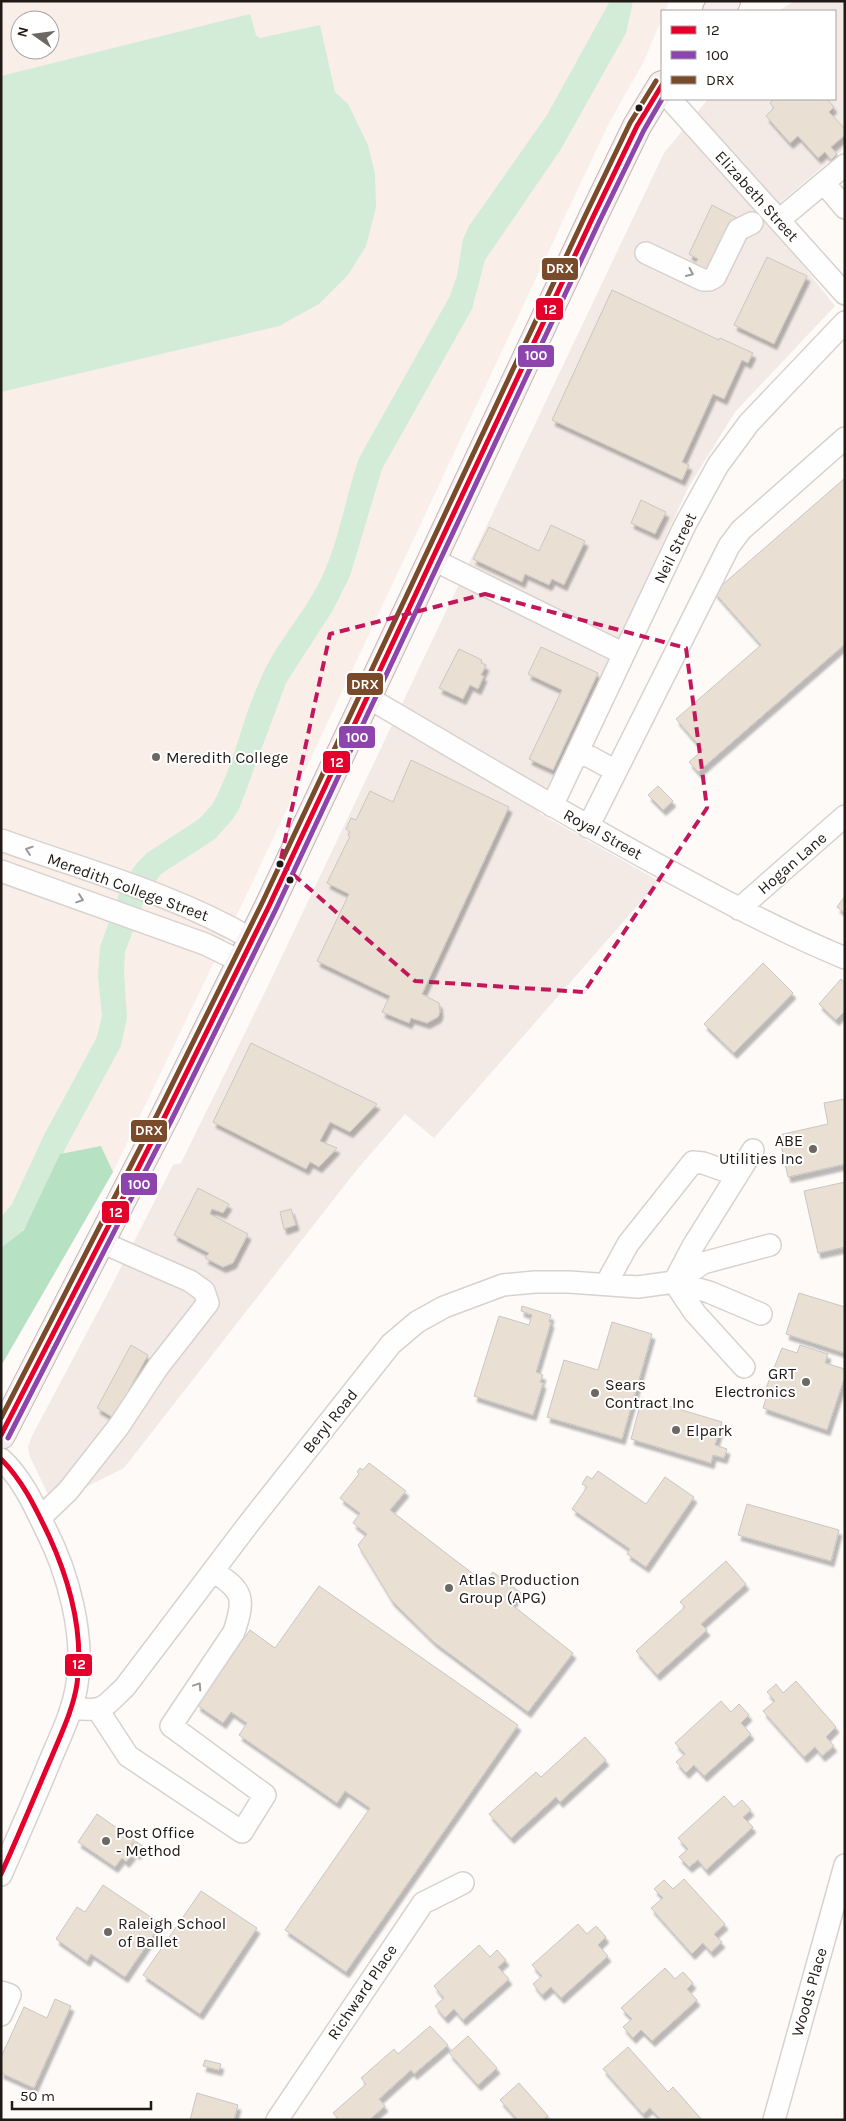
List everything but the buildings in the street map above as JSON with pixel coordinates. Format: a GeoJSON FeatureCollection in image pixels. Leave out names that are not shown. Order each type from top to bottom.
{"type":"FeatureCollection","features":[{"type":"Feature","properties":{"kind":"main road"},"geometry":{"type":"LineString","coordinates":[[1,1435],[247,951],[593,217],[638,126],[661,94]]}},
{"type":"Feature","properties":{"kind":"street","name":"Elizabeth Street"},"geometry":{"type":"LineString","coordinates":[[673,100],[845,294]]}},
{"type":"Feature","properties":{"kind":"street"},"geometry":{"type":"LineString","coordinates":[[779,220],[845,166]]}},
{"type":"Feature","properties":{"kind":"street"},"geometry":{"type":"LineString","coordinates":[[824,183],[845,208]]}},
{"type":"Feature","properties":{"kind":"street"},"geometry":{"type":"LineString","coordinates":[[646,253],[703,280],[709,280],[715,277],[738,230],[752,223]]}},
{"type":"Feature","properties":{"kind":"street","name":"Neil Street"},"geometry":{"type":"LineString","coordinates":[[552,806],[685,525],[718,465],[749,422],[845,322]]}},
{"type":"Feature","properties":{"kind":"street"},"geometry":{"type":"LineString","coordinates":[[588,827],[729,546],[742,530],[845,438]]}},
{"type":"Feature","properties":{"kind":"street"},"geometry":{"type":"LineString","coordinates":[[432,559],[624,654]]}},
{"type":"Feature","properties":{"kind":"street","name":"Royal Street"},"geometry":{"type":"LineString","coordinates":[[367,697],[588,827],[739,909],[806,942],[845,958]]}},
{"type":"Feature","properties":{"kind":"street"},"geometry":{"type":"LineString","coordinates":[[579,751],[616,771]]}},
{"type":"Feature","properties":{"kind":"street","name":"Hogan Lane"},"geometry":{"type":"LineString","coordinates":[[739,909],[845,816]]}},
{"type":"Feature","properties":{"kind":"street","name":"Meredith College Street"},"geometry":{"type":"LineString","coordinates":[[1,840],[138,888],[220,921],[247,951]]}},
{"type":"Feature","properties":{"kind":"street","name":"Meredith College Street"},"geometry":{"type":"LineString","coordinates":[[1,871],[205,944],[247,951]]}},
{"type":"Feature","properties":{"kind":"street"},"geometry":{"type":"LineString","coordinates":[[674,1282],[693,1246],[753,1150]]}},
{"type":"Feature","properties":{"kind":"street"},"geometry":{"type":"LineString","coordinates":[[606,1284],[628,1244],[693,1162],[703,1163],[737,1175]]}},
{"type":"Feature","properties":{"kind":"street"},"geometry":{"type":"LineString","coordinates":[[40,1518],[68,1491],[119,1426],[158,1367],[208,1304],[204,1291],[190,1281],[100,1242]]}},
{"type":"Feature","properties":{"kind":"street"},"geometry":{"type":"LineString","coordinates":[[674,1282],[703,1262],[770,1245]]}},
{"type":"Feature","properties":{"kind":"street","name":"Beryl Road"},"geometry":{"type":"LineString","coordinates":[[98,1710],[109,1703],[125,1687],[255,1515],[391,1344],[416,1322],[444,1307],[503,1285],[544,1282],[638,1286],[674,1282]]}},
{"type":"Feature","properties":{"kind":"street"},"geometry":{"type":"LineString","coordinates":[[674,1282],[709,1292],[761,1314]]}},
{"type":"Feature","properties":{"kind":"street"},"geometry":{"type":"LineString","coordinates":[[674,1282],[694,1313],[744,1367]]}},
{"type":"Feature","properties":{"kind":"street"},"geometry":{"type":"LineString","coordinates":[[1,1459],[16,1476],[55,1548],[71,1597],[78,1646],[77,1683],[72,1708],[1,1876]]}},
{"type":"Feature","properties":{"kind":"street"},"geometry":{"type":"LineString","coordinates":[[72,1708],[98,1710],[128,1756],[242,1832],[266,1795],[171,1726],[234,1632],[240,1616],[241,1600],[234,1586],[213,1571]]}},
{"type":"Feature","properties":{"kind":"street","name":"Woods Place"},"geometry":{"type":"LineString","coordinates":[[774,2120],[845,1865]]}},
{"type":"Feature","properties":{"kind":"street","name":"Richward Place"},"geometry":{"type":"LineString","coordinates":[[277,2120],[423,1903],[463,1883]]}},
{"type":"Feature","properties":{"kind":"street"},"geometry":{"type":"LineString","coordinates":[[1,1992],[10,1996],[1,2015]]}},
{"type":"Feature","properties":{"kind":"highlighted area"},"geometry":{"type":"Polygon","coordinates":[[[485,594],[686,648],[707,808],[584,992],[415,981],[280,863],[330,634],[485,594]]]}},
{"type":"Feature","properties":{"kind":"shaded area","name":"Meredith College"},"geometry":{"type":"Polygon","coordinates":[[[1,1],[669,1],[665,10],[661,10],[661,20],[644,61],[608,125],[255,877],[113,1172],[1,1366],[1,1]]]}},
{"type":"Feature","properties":{"kind":"shaded area"},"geometry":{"type":"Polygon","coordinates":[[[794,1],[845,1],[845,148],[764,216],[835,306],[735,412],[688,488],[539,813],[659,881],[434,1138],[405,1114],[355,1172],[124,1468],[74,1493],[57,1513],[30,1457],[28,1447],[32,1436],[173,1165],[181,1163],[264,994],[664,153],[707,100],[836,100],[836,10],[780,10],[794,1]]]}},
{"type":"Feature","properties":{"kind":"green space"},"geometry":{"type":"Polygon","coordinates":[[[610,1],[633,1],[626,33],[561,149],[485,260],[472,309],[382,469],[350,576],[333,610],[286,683],[239,809],[215,839],[161,874],[147,893],[125,952],[124,973],[127,1017],[121,1046],[66,1147],[34,1216],[20,1234],[1,1249],[1,1217],[12,1204],[44,1135],[97,1037],[102,1016],[98,976],[100,947],[123,883],[137,863],[147,853],[199,819],[212,805],[220,790],[254,694],[267,665],[306,606],[327,566],[359,458],[450,296],[457,276],[463,239],[469,226],[547,115],[610,1]]]}},
{"type":"Feature","properties":{"kind":"green space"},"geometry":{"type":"Polygon","coordinates":[[[250,14],[256,35],[260,38],[320,25],[335,92],[348,104],[368,145],[375,174],[376,207],[366,246],[348,275],[319,304],[279,326],[1,392],[1,76],[250,14]]]}},
{"type":"Feature","properties":{"kind":"green space"},"geometry":{"type":"Polygon","coordinates":[[[101,1146],[113,1172],[1,1366],[1,1248],[24,1230],[60,1154],[101,1146]]]}},
{"type":"Feature","properties":{"kind":"transit line","name":"DRX"},"geometry":{"type":"LineString","coordinates":[[1,1418],[158,1113],[262,903],[586,214],[630,123],[656,81]]}},
{"type":"Feature","properties":{"kind":"transit line","name":"12"},"geometry":{"type":"LineString","coordinates":[[1,1435],[165,1116],[269,906],[593,217],[637,126],[661,87]]}},
{"type":"Feature","properties":{"kind":"transit line","name":"100"},"geometry":{"type":"LineString","coordinates":[[8,1438],[172,1119],[276,909],[600,220],[644,130],[661,100]]}},
{"type":"Feature","properties":{"kind":"transit line","name":"12"},"geometry":{"type":"LineString","coordinates":[[1,1459],[16,1477],[28,1496],[57,1554],[74,1609],[79,1646],[77,1684],[67,1720],[1,1874]]}},
{"type":"Feature","properties":{"kind":"place","name":"Meredith College"},"geometry":{"type":"Point","coordinates":[156,757]}},
{"type":"Feature","properties":{"kind":"place","name":"ABE Utilities Inc"},"geometry":{"type":"Point","coordinates":[813,1149]}},
{"type":"Feature","properties":{"kind":"place","name":"GRT Electronics"},"geometry":{"type":"Point","coordinates":[806,1382]}},
{"type":"Feature","properties":{"kind":"place","name":"Sears Contract Inc"},"geometry":{"type":"Point","coordinates":[595,1393]}},
{"type":"Feature","properties":{"kind":"place","name":"Elpark"},"geometry":{"type":"Point","coordinates":[676,1430]}},
{"type":"Feature","properties":{"kind":"place","name":"Atlas Production Group (APG)"},"geometry":{"type":"Point","coordinates":[449,1588]}},
{"type":"Feature","properties":{"kind":"place","name":"Post Office - Method"},"geometry":{"type":"Point","coordinates":[106,1841]}},
{"type":"Feature","properties":{"kind":"place","name":"Raleigh School of Ballet"},"geometry":{"type":"Point","coordinates":[108,1932]}}]}
